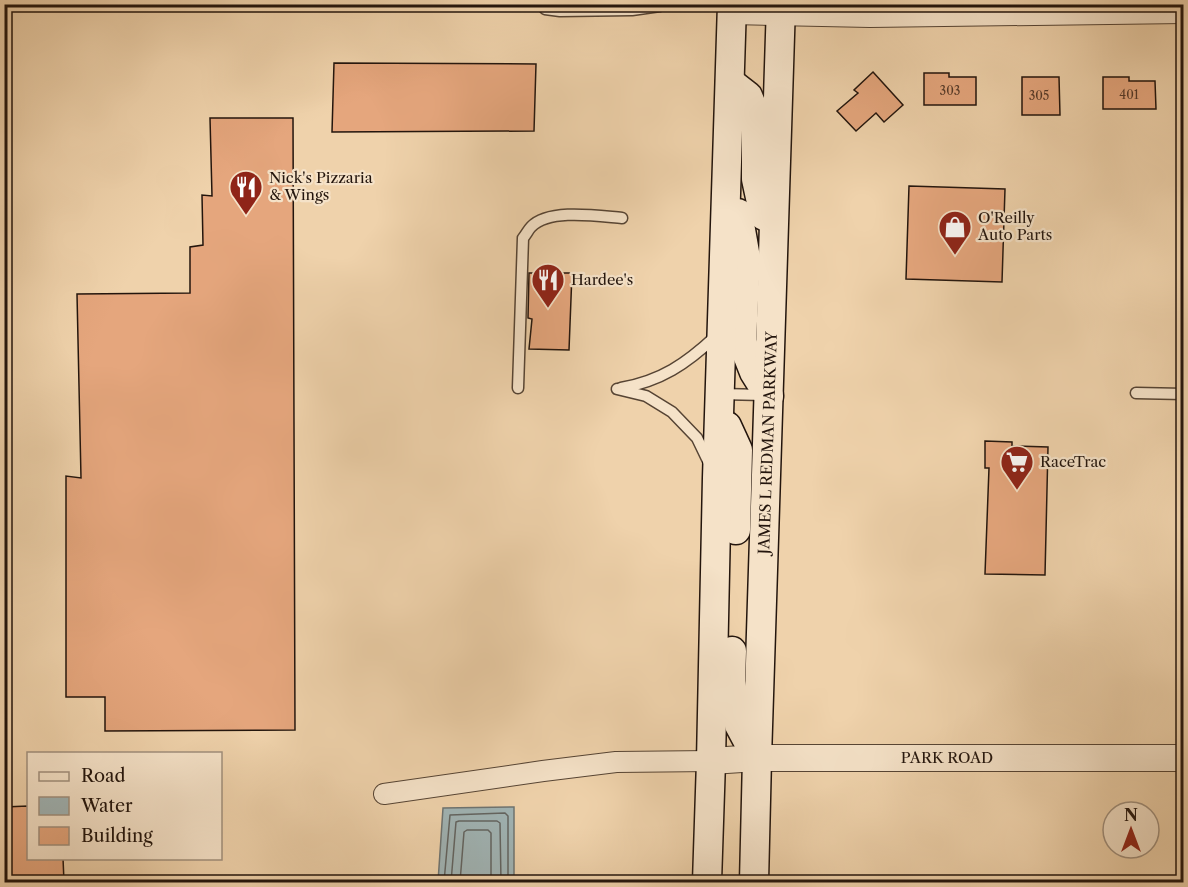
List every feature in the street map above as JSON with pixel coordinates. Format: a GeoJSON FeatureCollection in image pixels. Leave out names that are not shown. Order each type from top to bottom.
{"type":"FeatureCollection","features":[{"type":"Feature","properties":{"kind":"main road"},"geometry":{"type":"LineString","coordinates":[[707,882],[732,9]]}},
{"type":"Feature","properties":{"kind":"main road","name":"JAMES L REDMAN PARKWAY"},"geometry":{"type":"LineString","coordinates":[[754,882],[781,9]]}},
{"type":"Feature","properties":{"kind":"main road"},"geometry":{"type":"LineString","coordinates":[[730,82],[748,96],[756,115],[756,179],[774,256]]}},
{"type":"Feature","properties":{"kind":"main road"},"geometry":{"type":"LineString","coordinates":[[728,154],[746,258],[742,342],[754,372],[769,396]]}},
{"type":"Feature","properties":{"kind":"main road"},"geometry":{"type":"LineString","coordinates":[[720,401],[738,450],[731,682],[739,725],[757,758]]}},
{"type":"Feature","properties":{"kind":"street"},"geometry":{"type":"LineString","coordinates":[[732,9],[781,9],[870,17],[1125,9],[1184,13]]}},
{"type":"Feature","properties":{"kind":"street","name":"PARK ROAD"},"geometry":{"type":"LineString","coordinates":[[711,761],[757,758],[1184,758]]}},
{"type":"Feature","properties":{"kind":"street"},"geometry":{"type":"LineString","coordinates":[[384,794],[615,762],[711,761]]}},
{"type":"Feature","properties":{"kind":"lane"},"geometry":{"type":"LineString","coordinates":[[541,4],[545,9],[560,11],[632,10],[662,4]]}},
{"type":"Feature","properties":{"kind":"lane"},"geometry":{"type":"LineString","coordinates":[[518,388],[523,238],[532,225],[546,218],[564,214],[622,218]]}},
{"type":"Feature","properties":{"kind":"lane"},"geometry":{"type":"LineString","coordinates":[[717,478],[697,438],[672,412],[646,396],[617,389],[669,373],[696,355],[722,330]]}},
{"type":"Feature","properties":{"kind":"lane"},"geometry":{"type":"LineString","coordinates":[[1136,393],[1184,394]]}},
{"type":"Feature","properties":{"kind":"lane"},"geometry":{"type":"LineString","coordinates":[[720,401],[769,396]]}},
{"type":"Feature","properties":{"kind":"water"},"geometry":{"type":"Polygon","coordinates":[[[514,807],[514,882],[438,882],[443,808],[514,807]]]}},
{"type":"Feature","properties":{"kind":"building"},"geometry":{"type":"Polygon","coordinates":[[[334,63],[536,64],[534,131],[332,132],[334,63]]]}},
{"type":"Feature","properties":{"kind":"building"},"geometry":{"type":"Polygon","coordinates":[[[873,72],[903,105],[884,122],[876,113],[856,131],[837,111],[858,93],[854,90],[873,72]]]}},
{"type":"Feature","properties":{"kind":"building"},"geometry":{"type":"Polygon","coordinates":[[[924,73],[949,73],[949,77],[976,77],[976,105],[924,105],[924,73]]]}},
{"type":"Feature","properties":{"kind":"building"},"geometry":{"type":"Polygon","coordinates":[[[1022,77],[1059,77],[1060,115],[1022,115],[1022,77]]]}},
{"type":"Feature","properties":{"kind":"building"},"geometry":{"type":"Polygon","coordinates":[[[1103,77],[1129,77],[1129,81],[1155,81],[1156,109],[1103,109],[1103,77]]]}},
{"type":"Feature","properties":{"kind":"building"},"geometry":{"type":"Polygon","coordinates":[[[210,118],[293,118],[295,730],[105,731],[105,697],[66,697],[66,476],[81,478],[77,294],[190,293],[190,247],[203,245],[202,195],[212,196],[210,118]]]}},
{"type":"Feature","properties":{"kind":"building","name":"O'Reilly Auto Parts"},"geometry":{"type":"Polygon","coordinates":[[[909,186],[1005,189],[1002,282],[906,279],[909,186]]]}},
{"type":"Feature","properties":{"kind":"building","name":"Hardee's"},"geometry":{"type":"Polygon","coordinates":[[[529,273],[572,273],[569,350],[529,349],[532,319],[528,318],[529,273]]]}},
{"type":"Feature","properties":{"kind":"building","name":"RaceTrac"},"geometry":{"type":"Polygon","coordinates":[[[985,441],[1012,442],[1012,446],[1048,447],[1045,575],[985,574],[989,468],[985,468],[985,441]]]}},
{"type":"Feature","properties":{"kind":"building"},"geometry":{"type":"Polygon","coordinates":[[[27,806],[27,860],[63,860],[64,882],[4,882],[4,807],[27,806]]]}},
{"type":"Feature","properties":{"kind":"place","name":"Nick's Pizzaria & Wings"},"geometry":{"type":"Point","coordinates":[246,216]}},
{"type":"Feature","properties":{"kind":"place","name":"O'Reilly Auto Parts"},"geometry":{"type":"Point","coordinates":[955,256]}},
{"type":"Feature","properties":{"kind":"place","name":"Hardee's"},"geometry":{"type":"Point","coordinates":[548,309]}},
{"type":"Feature","properties":{"kind":"place","name":"RaceTrac"},"geometry":{"type":"Point","coordinates":[1017,491]}}]}
